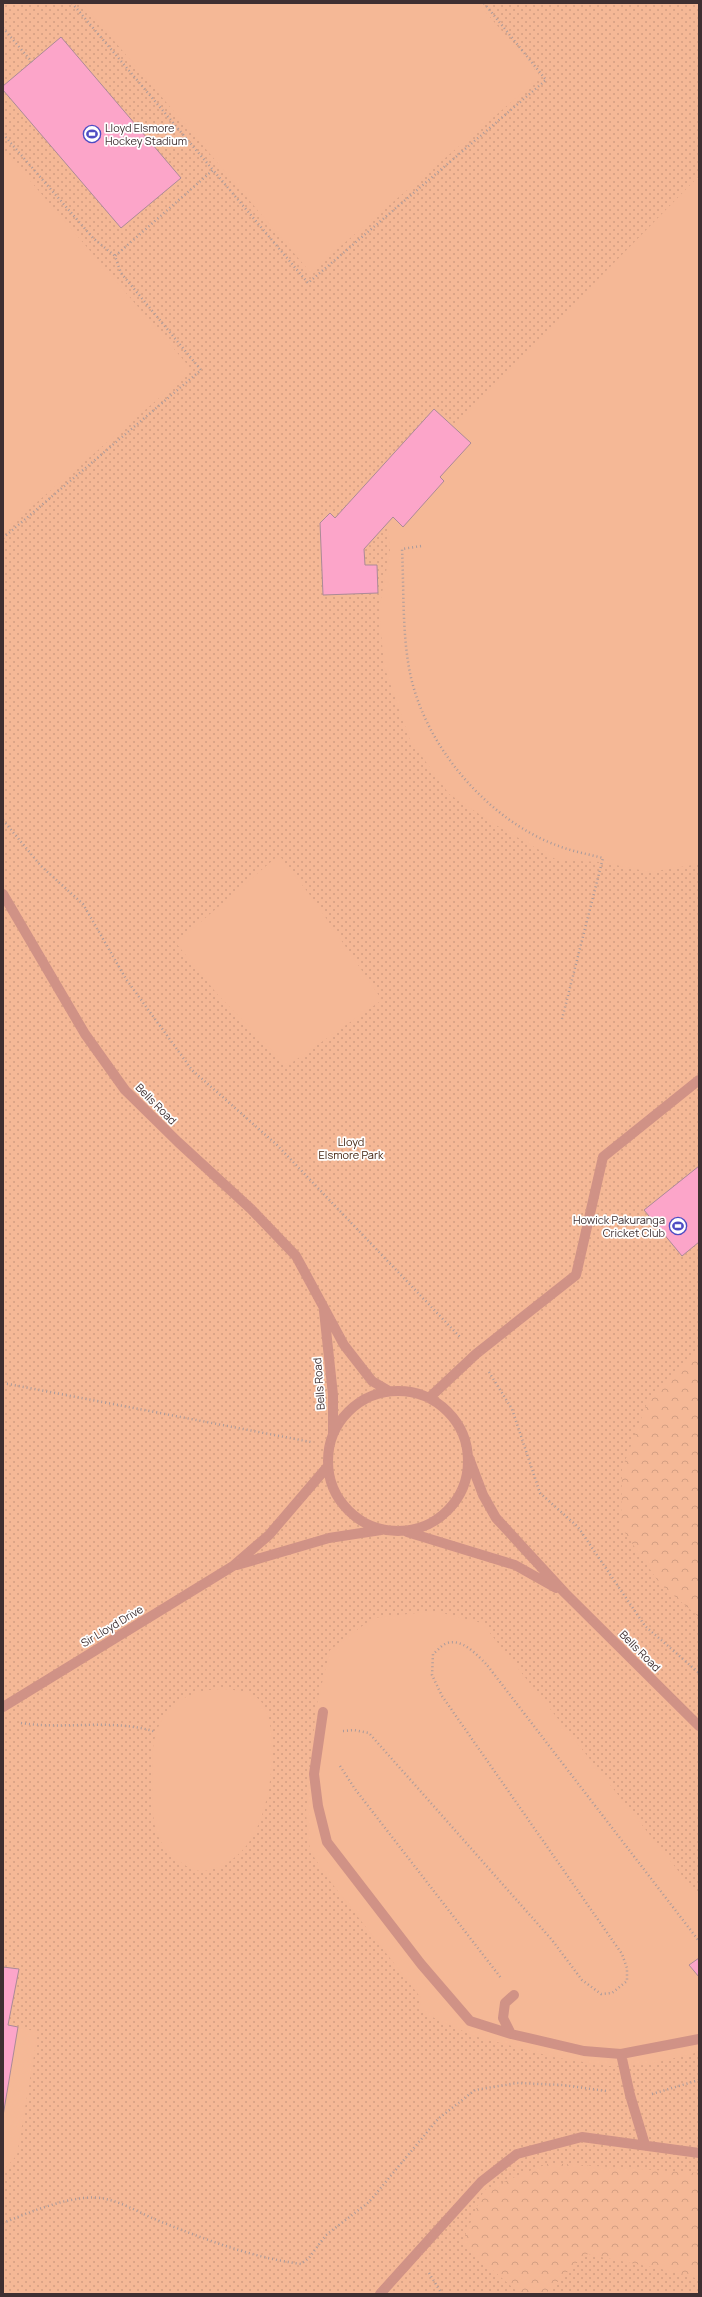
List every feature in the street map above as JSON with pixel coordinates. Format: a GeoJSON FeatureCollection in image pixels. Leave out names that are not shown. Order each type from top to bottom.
{"type":"FeatureCollection","features":[{"type":"Feature","properties":{"kind":"street","name":"Bells Road"},"geometry":{"type":"LineString","coordinates":[[3,894],[6,905],[85,1034],[125,1090],[178,1142],[251,1209],[296,1256],[324,1305],[344,1345],[372,1381],[389,1391]]}},
{"type":"Feature","properties":{"kind":"street"},"geometry":{"type":"LineString","coordinates":[[429,1398],[476,1354],[576,1275],[603,1156],[699,1080]]}},
{"type":"Feature","properties":{"kind":"street","name":"Bells Road"},"geometry":{"type":"LineString","coordinates":[[324,1305],[333,1395],[331,1442]]}},
{"type":"Feature","properties":{"kind":"street"},"geometry":{"type":"LineString","coordinates":[[389,1391],[409,1392],[429,1398],[445,1408],[457,1423],[465,1439],[469,1458],[460,1497],[446,1514],[428,1526],[406,1531],[382,1530],[360,1521],[342,1504],[332,1487],[328,1466],[331,1442],[338,1425],[352,1409],[369,1397],[389,1391]]}},
{"type":"Feature","properties":{"kind":"street","name":"Bells Road"},"geometry":{"type":"LineString","coordinates":[[469,1458],[483,1495],[496,1518],[565,1593],[699,1726]]}},
{"type":"Feature","properties":{"kind":"street","name":"Sir Lloyd Drive"},"geometry":{"type":"LineString","coordinates":[[3,1707],[233,1566],[269,1535],[328,1466]]}},
{"type":"Feature","properties":{"kind":"street","name":"Sir Lloyd Drive"},"geometry":{"type":"LineString","coordinates":[[233,1566],[323,1539],[382,1530]]}},
{"type":"Feature","properties":{"kind":"street","name":"Bells Road"},"geometry":{"type":"LineString","coordinates":[[406,1531],[515,1565],[565,1593]]}},
{"type":"Feature","properties":{"kind":"street"},"geometry":{"type":"LineString","coordinates":[[323,1712],[314,1774],[318,1806],[327,1842],[421,1964],[470,2021],[511,2034],[584,2051],[621,2054],[699,2039]]}},
{"type":"Feature","properties":{"kind":"street"},"geometry":{"type":"LineString","coordinates":[[511,2034],[503,2018],[505,2003],[514,1995]]}},
{"type":"Feature","properties":{"kind":"street"},"geometry":{"type":"LineString","coordinates":[[621,2054],[630,2095],[645,2145]]}},
{"type":"Feature","properties":{"kind":"street"},"geometry":{"type":"LineString","coordinates":[[380,2294],[481,2182],[517,2154],[582,2137],[699,2153]]}},
{"type":"Feature","properties":{"kind":"path"},"geometry":{"type":"LineString","coordinates":[[72,3],[308,284],[546,80],[484,3]]}},
{"type":"Feature","properties":{"kind":"path"},"geometry":{"type":"LineString","coordinates":[[3,28],[32,62]]}},
{"type":"Feature","properties":{"kind":"path"},"geometry":{"type":"LineString","coordinates":[[3,134],[93,238],[116,256],[121,273],[201,370],[3,538]]}},
{"type":"Feature","properties":{"kind":"path"},"geometry":{"type":"LineString","coordinates":[[116,256],[213,170]]}},
{"type":"Feature","properties":{"kind":"path"},"geometry":{"type":"LineString","coordinates":[[421,546],[402,550],[405,625],[410,674],[421,707],[438,742],[456,770],[483,798],[507,817],[556,845],[603,858],[562,1019]]}},
{"type":"Feature","properties":{"kind":"path"},"geometry":{"type":"LineString","coordinates":[[3,820],[41,866],[83,904],[126,979],[192,1070],[277,1145],[476,1354],[500,1387],[512,1409],[531,1472],[540,1493],[549,1503],[578,1527],[645,1626],[699,1674]]}},
{"type":"Feature","properties":{"kind":"path"},"geometry":{"type":"LineString","coordinates":[[3,1383],[331,1442]]}},
{"type":"Feature","properties":{"kind":"path"},"geometry":{"type":"LineString","coordinates":[[341,1734],[345,1730],[369,1733],[552,1940],[582,1980],[601,1994],[616,1990],[627,1981],[627,1968],[622,1954],[442,1696],[432,1675],[433,1654],[446,1644],[456,1642],[473,1651],[492,1671],[699,1941]]}},
{"type":"Feature","properties":{"kind":"path"},"geometry":{"type":"LineString","coordinates":[[19,1723],[42,1726],[138,1726],[156,1732]]}},
{"type":"Feature","properties":{"kind":"path"},"geometry":{"type":"LineString","coordinates":[[338,1762],[355,1789],[514,1995]]}},
{"type":"Feature","properties":{"kind":"path"},"geometry":{"type":"LineString","coordinates":[[3,2223],[30,2212],[82,2198],[105,2199],[229,2249],[270,2260],[301,2264],[309,2258],[326,2235],[369,2202],[438,2119],[475,2090],[517,2083],[563,2085],[641,2096],[663,2093],[699,2080]]}},
{"type":"Feature","properties":{"kind":"green space","name":"Lloyd Elsmore Park"},"geometry":{"type":"Polygon","coordinates":[[[3,3],[699,3],[699,2294],[3,2294],[3,3]]]}},
{"type":"Feature","properties":{"kind":"green space"},"geometry":{"type":"Polygon","coordinates":[[[82,3],[478,3],[541,77],[310,272],[82,3]]]}},
{"type":"Feature","properties":{"kind":"green space"},"geometry":{"type":"Polygon","coordinates":[[[3,149],[192,370],[3,531],[3,149]]]}},
{"type":"Feature","properties":{"kind":"green space"},"geometry":{"type":"Polygon","coordinates":[[[699,176],[699,864],[650,872],[601,862],[557,860],[494,824],[449,794],[410,740],[384,666],[379,609],[390,551],[385,497],[699,176]]]}},
{"type":"Feature","properties":{"kind":"green space"},"geometry":{"type":"Polygon","coordinates":[[[279,855],[313,899],[382,1000],[287,1066],[218,995],[176,943],[279,855]]]}},
{"type":"Feature","properties":{"kind":"green space"},"geometry":{"type":"Polygon","coordinates":[[[699,1351],[699,1617],[660,1584],[621,1527],[622,1469],[649,1398],[699,1351]]]}},
{"type":"Feature","properties":{"kind":"green space"},"geometry":{"type":"Polygon","coordinates":[[[434,1611],[482,1623],[699,1897],[699,2052],[646,2065],[608,2066],[553,2057],[474,2036],[419,2011],[421,1998],[330,1881],[310,1851],[306,1813],[316,1708],[330,1650],[373,1618],[434,1611]]]}},
{"type":"Feature","properties":{"kind":"green space"},"geometry":{"type":"Polygon","coordinates":[[[223,1689],[250,1694],[259,1699],[262,1703],[268,1716],[271,1731],[272,1768],[265,1805],[260,1821],[250,1841],[239,1854],[225,1864],[210,1870],[199,1871],[186,1866],[172,1855],[167,1850],[157,1833],[153,1810],[153,1748],[158,1727],[176,1703],[196,1693],[223,1689]]]}},
{"type":"Feature","properties":{"kind":"green space"},"geometry":{"type":"Polygon","coordinates":[[[18,2027],[38,2032],[17,2155],[3,2171],[3,2116],[18,2027]]]}},
{"type":"Feature","properties":{"kind":"green space"},"geometry":{"type":"Polygon","coordinates":[[[549,2163],[699,2173],[699,2279],[666,2270],[586,2254],[545,2294],[520,2294],[462,2243],[484,2190],[549,2163]]]}},
{"type":"Feature","properties":{"kind":"building","name":"Lloyd Elsmore Hockey Stadium"},"geometry":{"type":"Polygon","coordinates":[[[61,37],[181,178],[121,228],[3,90],[3,86],[61,37]]]}},
{"type":"Feature","properties":{"kind":"building"},"geometry":{"type":"Polygon","coordinates":[[[434,409],[471,443],[440,477],[444,481],[403,527],[393,517],[364,549],[365,565],[377,565],[378,593],[323,595],[320,523],[330,513],[335,518],[434,409]]]}},
{"type":"Feature","properties":{"kind":"building","name":"Howick Pakuranga Cricket Club"},"geometry":{"type":"Polygon","coordinates":[[[699,1166],[699,1242],[682,1256],[644,1210],[699,1166]]]}},
{"type":"Feature","properties":{"kind":"building"},"geometry":{"type":"Polygon","coordinates":[[[699,1958],[699,1977],[689,1965],[699,1958]]]}},
{"type":"Feature","properties":{"kind":"building"},"geometry":{"type":"Polygon","coordinates":[[[3,1967],[19,1969],[8,2025],[18,2027],[3,2116],[3,1967]]]}},
{"type":"Feature","properties":{"kind":"place","name":"Lloyd Elsmore Hockey Stadium"},"geometry":{"type":"Point","coordinates":[92,134]}},
{"type":"Feature","properties":{"kind":"place","name":"Howick Pakuranga Cricket Club"},"geometry":{"type":"Point","coordinates":[678,1226]}}]}
